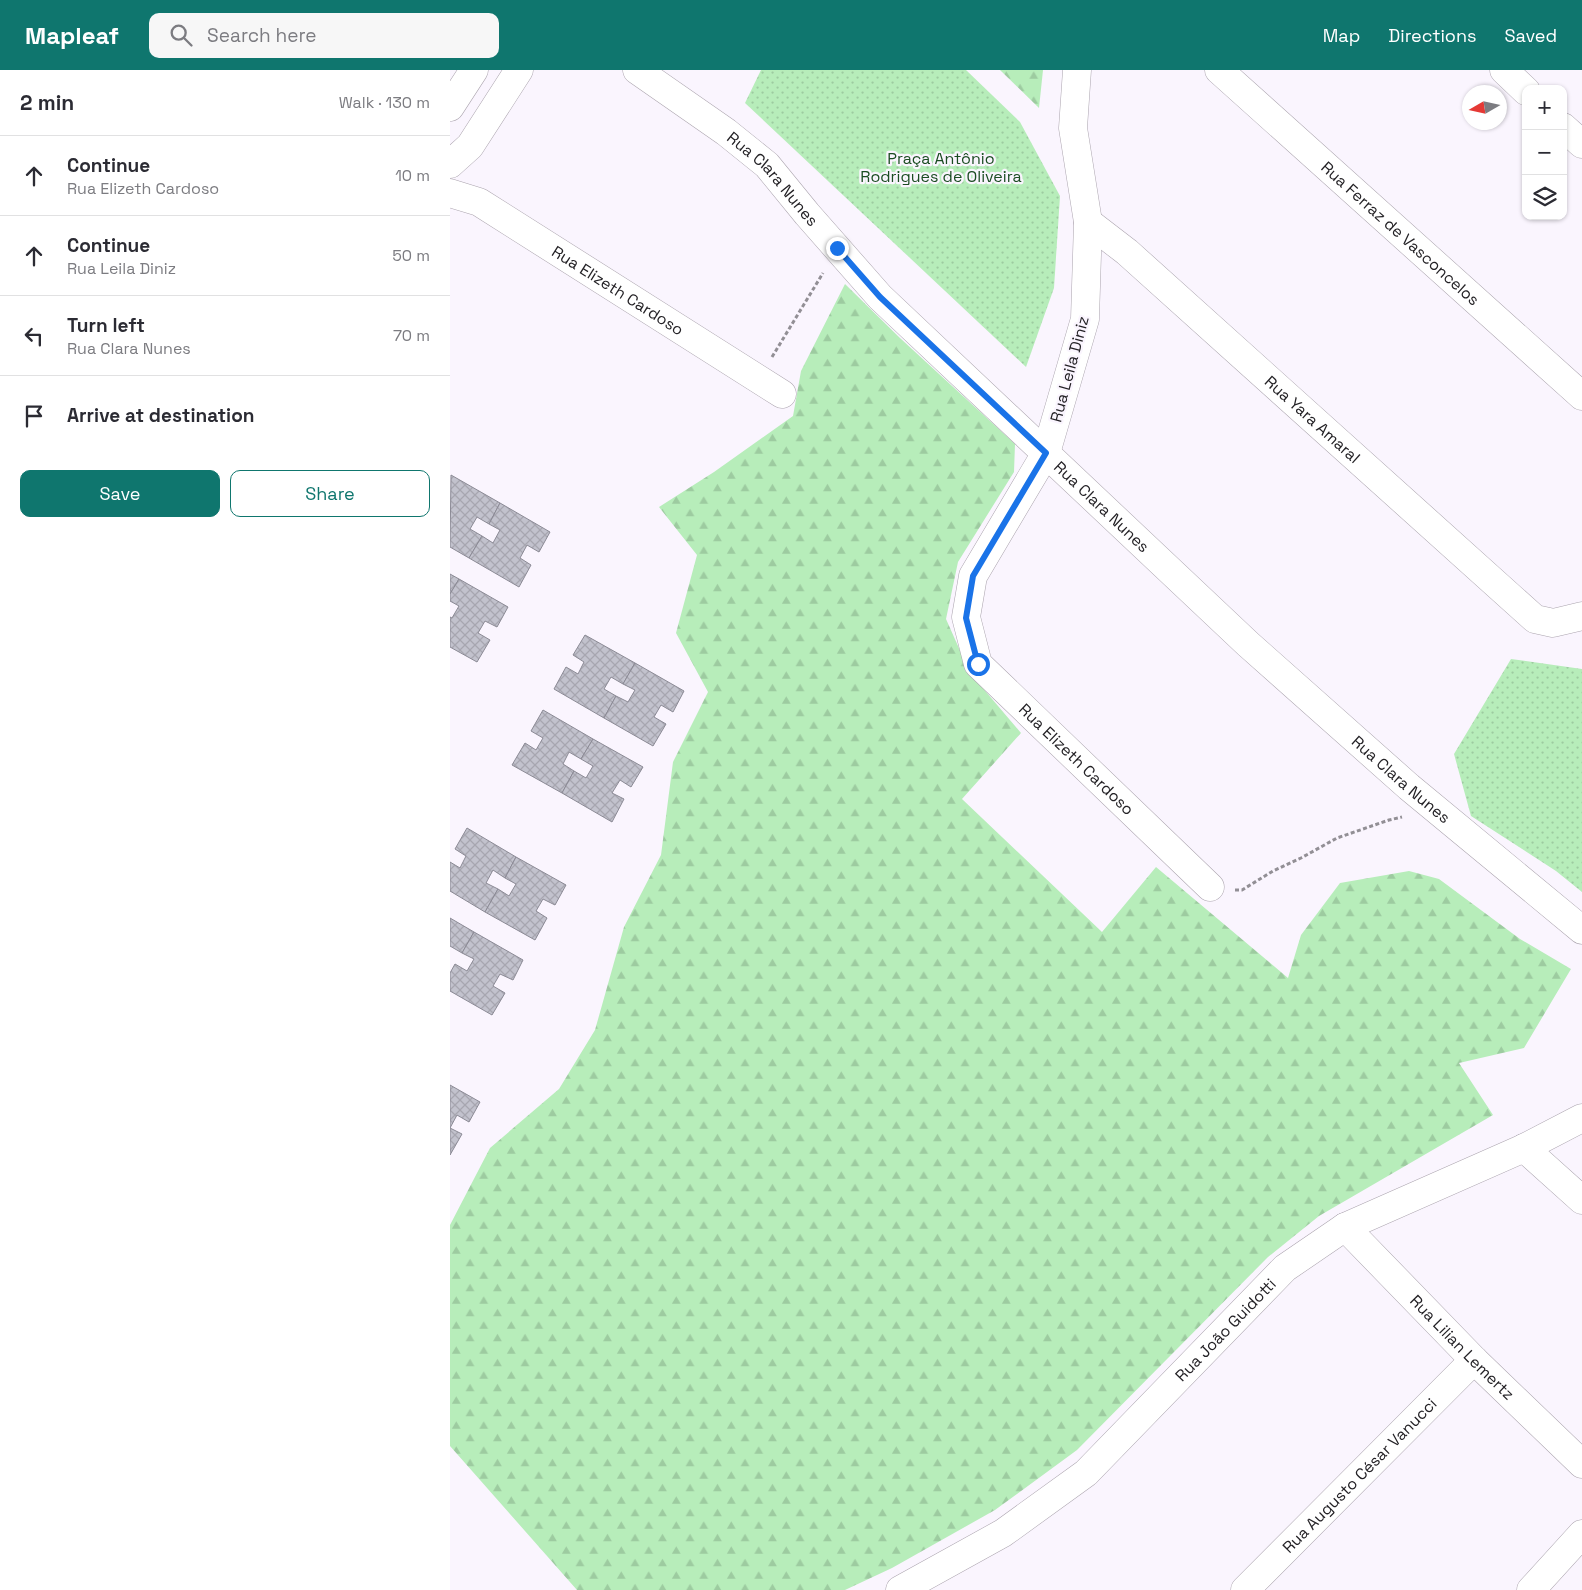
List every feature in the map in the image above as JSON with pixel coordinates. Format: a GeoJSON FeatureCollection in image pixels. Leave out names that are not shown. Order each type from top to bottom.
{"type":"FeatureCollection","features":[{"type":"Feature","properties":{"kind":"street"},"geometry":{"type":"LineString","coordinates":[[450,107],[474,70]]}},
{"type":"Feature","properties":{"kind":"street"},"geometry":{"type":"LineString","coordinates":[[450,164],[470,146],[519,70]]}},
{"type":"Feature","properties":{"kind":"street","name":"Rua Clara Nunes"},"geometry":{"type":"LineString","coordinates":[[638,70],[726,132],[767,165],[880,297],[1248,644],[1437,810],[1582,930]]}},
{"type":"Feature","properties":{"kind":"street","name":"Rua Leila Diniz"},"geometry":{"type":"LineString","coordinates":[[966,618],[973,576],[1046,453],[1085,319],[1088,222],[1073,128],[1077,70]]}},
{"type":"Feature","properties":{"kind":"street","name":"Rua Ferraz de Vasconcelos"},"geometry":{"type":"LineString","coordinates":[[1219,70],[1582,396]]}},
{"type":"Feature","properties":{"kind":"street"},"geometry":{"type":"LineString","coordinates":[[1504,70],[1522,87]]}},
{"type":"Feature","properties":{"kind":"street"},"geometry":{"type":"LineString","coordinates":[[1566,130],[1582,144]]}},
{"type":"Feature","properties":{"kind":"street","name":"Rua Elizeth Cardoso"},"geometry":{"type":"LineString","coordinates":[[450,193],[479,202],[782,394]]}},
{"type":"Feature","properties":{"kind":"street","name":"Rua Yara Amaral"},"geometry":{"type":"LineString","coordinates":[[1088,222],[1126,252],[1535,619],[1553,623],[1582,616]]}},
{"type":"Feature","properties":{"kind":"street","name":"Rua Elizeth Cardoso"},"geometry":{"type":"LineString","coordinates":[[966,618],[978,664],[1210,887]]}},
{"type":"Feature","properties":{"kind":"street","name":"Rua João Guidotti"},"geometry":{"type":"LineString","coordinates":[[904,1589],[1003,1533],[1086,1474],[1285,1268],[1345,1227],[1524,1148],[1582,1118]]}},
{"type":"Feature","properties":{"kind":"street"},"geometry":{"type":"LineString","coordinates":[[1524,1148],[1582,1200]]}},
{"type":"Feature","properties":{"kind":"street","name":"Rua Lilian Lemertz"},"geometry":{"type":"LineString","coordinates":[[1345,1227],[1474,1360],[1582,1464]]}},
{"type":"Feature","properties":{"kind":"street","name":"Rua Augusto César Vanucci"},"geometry":{"type":"LineString","coordinates":[[1245,1590],[1474,1360]]}},
{"type":"Feature","properties":{"kind":"street"},"geometry":{"type":"LineString","coordinates":[[1531,1590],[1582,1534]]}},
{"type":"Feature","properties":{"kind":"path"},"geometry":{"type":"LineString","coordinates":[[759,379],[837,248]]}},
{"type":"Feature","properties":{"kind":"path"},"geometry":{"type":"LineString","coordinates":[[1210,887],[1242,890],[1273,871],[1337,838],[1389,820],[1437,810]]}},
{"type":"Feature","properties":{"kind":"green space","name":"Praça Antônio Rodrigues de Oliveira"},"geometry":{"type":"Polygon","coordinates":[[[761,70],[966,70],[1020,122],[1060,196],[1054,288],[1026,367],[745,103],[761,70]]]}},
{"type":"Feature","properties":{"kind":"green space"},"geometry":{"type":"Polygon","coordinates":[[[1000,70],[1043,70],[1039,108],[1000,70]]]}},
{"type":"Feature","properties":{"kind":"green space"},"geometry":{"type":"Polygon","coordinates":[[[845,284],[900,338],[1015,444],[1014,472],[958,562],[946,619],[970,673],[1021,733],[962,799],[1102,932],[1156,867],[1288,978],[1301,935],[1340,883],[1409,871],[1439,879],[1520,939],[1571,969],[1524,1048],[1459,1063],[1493,1115],[1319,1216],[1268,1257],[1077,1450],[995,1510],[892,1568],[845,1590],[577,1590],[450,1446],[450,1225],[490,1148],[559,1089],[595,1030],[624,927],[661,855],[673,762],[708,692],[676,633],[697,555],[659,507],[714,472],[793,416],[801,371],[845,284]]]}},
{"type":"Feature","properties":{"kind":"green space"},"geometry":{"type":"Polygon","coordinates":[[[1511,659],[1582,669],[1582,892],[1556,871],[1471,816],[1454,754],[1511,659]]]}},
{"type":"Feature","properties":{"kind":"building"},"geometry":{"type":"Polygon","coordinates":[[[451,475],[500,503],[489,524],[477,517],[470,529],[482,536],[469,558],[450,547],[451,475]]]}},
{"type":"Feature","properties":{"kind":"building"},"geometry":{"type":"Polygon","coordinates":[[[500,503],[550,532],[539,552],[527,545],[520,558],[531,565],[519,587],[469,558],[482,536],[493,543],[500,530],[489,524],[500,503]]]}},
{"type":"Feature","properties":{"kind":"building"},"geometry":{"type":"Polygon","coordinates":[[[450,574],[459,579],[450,594],[450,574]]]}},
{"type":"Feature","properties":{"kind":"building"},"geometry":{"type":"Polygon","coordinates":[[[459,579],[508,607],[497,627],[485,621],[478,633],[490,640],[477,662],[450,647],[450,617],[452,618],[459,606],[450,601],[450,594],[459,579]]]}},
{"type":"Feature","properties":{"kind":"building"},"geometry":{"type":"Polygon","coordinates":[[[585,635],[635,663],[623,684],[611,677],[604,689],[616,696],[604,718],[554,689],[566,667],[578,674],[584,662],[573,655],[585,635]]]}},
{"type":"Feature","properties":{"kind":"building"},"geometry":{"type":"Polygon","coordinates":[[[635,663],[684,691],[673,712],[661,705],[654,717],[666,724],[653,746],[604,718],[616,696],[628,702],[635,690],[623,684],[635,663]]]}},
{"type":"Feature","properties":{"kind":"building"},"geometry":{"type":"Polygon","coordinates":[[[543,710],[593,739],[581,759],[569,752],[563,764],[574,771],[562,793],[512,765],[525,743],[536,750],[543,738],[531,731],[543,710]]]}},
{"type":"Feature","properties":{"kind":"building"},"geometry":{"type":"Polygon","coordinates":[[[593,739],[643,767],[631,787],[620,780],[612,793],[624,799],[612,822],[562,793],[574,771],[586,778],[593,766],[581,759],[593,739]]]}},
{"type":"Feature","properties":{"kind":"building"},"geometry":{"type":"Polygon","coordinates":[[[467,828],[516,857],[505,878],[493,870],[486,883],[498,889],[485,912],[450,891],[450,862],[460,868],[466,856],[455,849],[467,828]]]}},
{"type":"Feature","properties":{"kind":"building"},"geometry":{"type":"Polygon","coordinates":[[[516,857],[566,885],[555,905],[543,899],[536,911],[547,918],[535,940],[485,912],[498,889],[509,896],[516,884],[505,878],[516,857]]]}},
{"type":"Feature","properties":{"kind":"building"},"geometry":{"type":"Polygon","coordinates":[[[450,918],[474,932],[462,953],[450,946],[450,918]]]}},
{"type":"Feature","properties":{"kind":"building"},"geometry":{"type":"Polygon","coordinates":[[[474,932],[523,960],[513,980],[500,974],[493,986],[505,993],[492,1015],[450,991],[450,973],[455,964],[467,971],[474,959],[462,953],[474,932]]]}},
{"type":"Feature","properties":{"kind":"building"},"geometry":{"type":"Polygon","coordinates":[[[450,1085],[480,1102],[469,1122],[457,1115],[450,1128],[450,1085]]]}},
{"type":"Feature","properties":{"kind":"building"},"geometry":{"type":"Polygon","coordinates":[[[450,1128],[462,1134],[450,1155],[450,1128]]]}},
{"type":"Feature","properties":{"kind":"route"},"geometry":{"type":"LineString","coordinates":[[837,248],[880,297],[1046,453],[973,576],[966,618],[978,664]]}}]}
